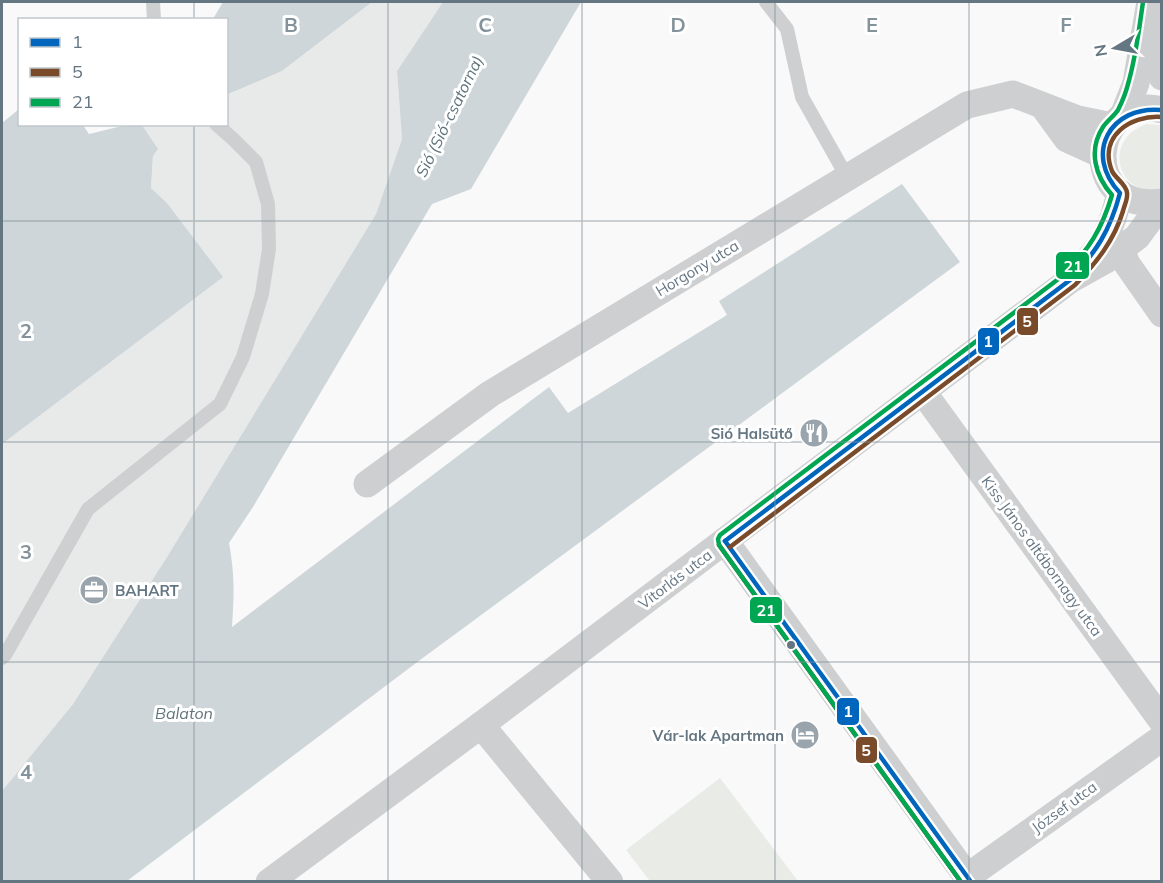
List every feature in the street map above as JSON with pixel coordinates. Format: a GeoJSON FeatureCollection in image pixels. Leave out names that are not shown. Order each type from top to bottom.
{"type":"FeatureCollection","features":[{"type":"Feature","properties":{"kind":"street"},"geometry":{"type":"LineString","coordinates":[[1120,193],[1110,183],[1101,155],[1104,140],[1118,121],[1136,83],[1150,2]]}},
{"type":"Feature","properties":{"kind":"street"},"geometry":{"type":"LineString","coordinates":[[1159,2],[1161,77]]}},
{"type":"Feature","properties":{"kind":"street","name":"Horgony utca"},"geometry":{"type":"LineString","coordinates":[[367,484],[490,394],[967,105],[1013,94],[1078,119],[1118,121]]}},
{"type":"Feature","properties":{"kind":"street"},"geometry":{"type":"LineString","coordinates":[[1043,106],[1067,139],[1101,155]]}},
{"type":"Feature","properties":{"kind":"street"},"geometry":{"type":"LineString","coordinates":[[1118,121],[1138,110],[1153,108],[1161,110]]}},
{"type":"Feature","properties":{"kind":"street","name":"Vitorlás utca"},"geometry":{"type":"LineString","coordinates":[[1070,280],[1099,249],[1113,222],[1120,193],[1133,201],[1148,204],[1161,203]]}},
{"type":"Feature","properties":{"kind":"street","name":"Vitorlás utca"},"geometry":{"type":"LineString","coordinates":[[269,882],[1070,280],[1121,250],[1137,237],[1161,203]]}},
{"type":"Feature","properties":{"kind":"street"},"geometry":{"type":"LineString","coordinates":[[1121,250],[1127,264],[1161,314]]}},
{"type":"Feature","properties":{"kind":"street","name":"Kiss János altábornagy utca"},"geometry":{"type":"LineString","coordinates":[[923,392],[1161,721]]}},
{"type":"Feature","properties":{"kind":"street"},"geometry":{"type":"LineString","coordinates":[[725,541],[969,879]]}},
{"type":"Feature","properties":{"kind":"street"},"geometry":{"type":"LineString","coordinates":[[481,724],[610,882]]}},
{"type":"Feature","properties":{"kind":"street","name":"József utca"},"geometry":{"type":"LineString","coordinates":[[969,879],[1161,738]]}},
{"type":"Feature","properties":{"kind":"lane"},"geometry":{"type":"LineString","coordinates":[[153,2],[154,18]]}},
{"type":"Feature","properties":{"kind":"lane"},"geometry":{"type":"LineString","coordinates":[[766,2],[787,29],[802,97],[847,177]]}},
{"type":"Feature","properties":{"kind":"lane"},"geometry":{"type":"LineString","coordinates":[[2,658],[88,509],[220,404],[243,357],[262,294],[269,249],[268,204],[255,162],[218,126]]}},
{"type":"Feature","properties":{"kind":"shaded area"},"geometry":{"type":"Polygon","coordinates":[[[372,2],[443,2],[397,71],[402,139],[376,214],[167,557],[73,704],[2,791],[2,444],[222,277],[167,203],[151,188],[153,156],[158,149],[143,126],[228,126],[228,91],[230,94],[282,71],[372,2]]]}},
{"type":"Feature","properties":{"kind":"shaded area"},"geometry":{"type":"Polygon","coordinates":[[[1146,124],[1161,125],[1161,188],[1147,189],[1135,186],[1126,178],[1121,167],[1120,155],[1123,143],[1132,132],[1146,124]]]}},
{"type":"Feature","properties":{"kind":"shaded area"},"geometry":{"type":"Polygon","coordinates":[[[720,778],[798,881],[650,881],[626,850],[720,778]]]}},
{"type":"Feature","properties":{"kind":"water"},"geometry":{"type":"Polygon","coordinates":[[[223,2],[372,2],[282,71],[229,94],[228,18],[214,18],[223,2]]]}},
{"type":"Feature","properties":{"kind":"water","name":"Balaton"},"geometry":{"type":"Polygon","coordinates":[[[443,2],[581,2],[471,189],[432,204],[253,507],[229,543],[234,585],[232,627],[549,387],[568,413],[727,315],[719,301],[902,184],[960,262],[420,660],[127,881],[2,881],[2,791],[73,704],[167,557],[376,214],[402,139],[397,71],[443,2]]]}},
{"type":"Feature","properties":{"kind":"water"},"geometry":{"type":"Polygon","coordinates":[[[18,110],[18,126],[84,126],[89,134],[122,126],[143,126],[158,149],[153,156],[151,188],[167,203],[223,277],[2,444],[2,123],[18,110]]]}},
{"type":"Feature","properties":{"kind":"transit line","name":"21"},"geometry":{"type":"LineString","coordinates":[[961,882],[719,545],[718,539],[720,535],[1065,274],[1081,256],[1094,238],[1112,195],[1101,180],[1098,171],[1096,145],[1098,136],[1118,110],[1126,90],[1131,74],[1143,2]]}},
{"type":"Feature","properties":{"kind":"transit line","name":"1"},"geometry":{"type":"LineString","coordinates":[[725,541],[1070,280],[1107,230],[1120,193],[1109,178],[1104,163],[1103,148],[1108,135],[1116,124],[1128,115],[1162,110]]}},
{"type":"Feature","properties":{"kind":"transit line","name":"5"},"geometry":{"type":"LineString","coordinates":[[730,547],[1075,285],[1109,242],[1126,200],[1126,190],[1112,171],[1109,159],[1113,138],[1129,124],[1150,117],[1161,117]]}},
{"type":"Feature","properties":{"kind":"transit line","name":"1"},"geometry":{"type":"LineString","coordinates":[[725,541],[971,882]]}},
{"type":"Feature","properties":{"kind":"transit line","name":"5"},"geometry":{"type":"LineString","coordinates":[[719,545],[961,882]]}},
{"type":"Feature","properties":{"kind":"place","name":"Sió Halsütő"},"geometry":{"type":"Point","coordinates":[814,433]}},
{"type":"Feature","properties":{"kind":"place","name":"BAHART"},"geometry":{"type":"Point","coordinates":[94,590]}},
{"type":"Feature","properties":{"kind":"place","name":"Vár-lak Apartman"},"geometry":{"type":"Point","coordinates":[805,735]}},
{"type":"Feature","properties":{"kind":"water label","name":"Sió (Sió-csatorna)"},"geometry":{"type":"Point","coordinates":[449,116]}}]}
